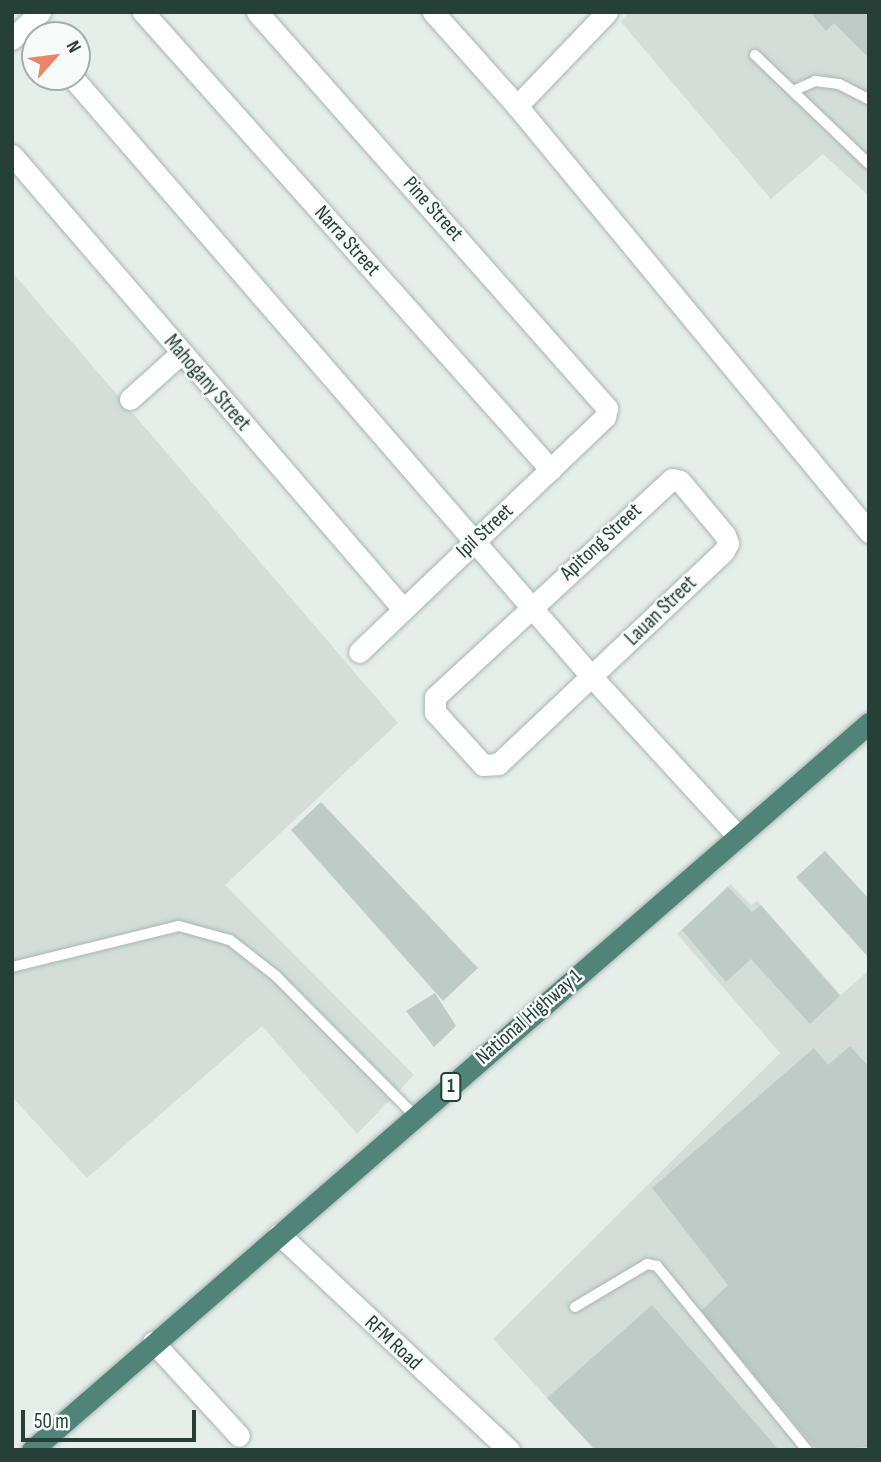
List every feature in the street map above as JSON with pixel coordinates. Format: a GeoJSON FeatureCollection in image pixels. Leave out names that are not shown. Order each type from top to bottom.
{"type":"FeatureCollection","features":[{"type":"Feature","properties":{"kind":"highway","name":"National Highway 1"},"geometry":{"type":"LineString","coordinates":[[32,1450],[153,1342],[416,1117],[736,834],[869,723]]}},
{"type":"Feature","properties":{"kind":"street","name":"Narra Street"},"geometry":{"type":"LineString","coordinates":[[143,12],[551,470]]}},
{"type":"Feature","properties":{"kind":"street","name":"Pine Street"},"geometry":{"type":"LineString","coordinates":[[257,12],[607,408]]}},
{"type":"Feature","properties":{"kind":"street"},"geometry":{"type":"LineString","coordinates":[[433,12],[517,106],[869,532]]}},
{"type":"Feature","properties":{"kind":"street"},"geometry":{"type":"LineString","coordinates":[[517,106],[607,12]]}},
{"type":"Feature","properties":{"kind":"street"},"geometry":{"type":"LineString","coordinates":[[84,91],[592,677],[736,834]]}},
{"type":"Feature","properties":{"kind":"street","name":"Mahogany Street"},"geometry":{"type":"LineString","coordinates":[[12,155],[403,609]]}},
{"type":"Feature","properties":{"kind":"street"},"geometry":{"type":"LineString","coordinates":[[130,399],[181,353]]}},
{"type":"Feature","properties":{"kind":"street","name":"Ipil Street"},"geometry":{"type":"LineString","coordinates":[[359,652],[475,539],[551,470],[604,417],[607,408]]}},
{"type":"Feature","properties":{"kind":"street","name":"Lauan Street"},"geometry":{"type":"LineString","coordinates":[[592,677],[728,543],[680,481],[672,479]]}},
{"type":"Feature","properties":{"kind":"street","name":"Apitong Street"},"geometry":{"type":"LineString","coordinates":[[592,677],[491,767],[484,765],[435,712],[435,697],[672,479]]}},
{"type":"Feature","properties":{"kind":"street","name":"RFM Road"},"geometry":{"type":"LineString","coordinates":[[279,1234],[509,1450]]}},
{"type":"Feature","properties":{"kind":"street"},"geometry":{"type":"LineString","coordinates":[[153,1342],[239,1436]]}},
{"type":"Feature","properties":{"kind":"lane"},"geometry":{"type":"LineString","coordinates":[[755,55],[869,164]]}},
{"type":"Feature","properties":{"kind":"lane"},"geometry":{"type":"LineString","coordinates":[[793,91],[815,81],[839,83],[869,99]]}},
{"type":"Feature","properties":{"kind":"lane"},"geometry":{"type":"LineString","coordinates":[[12,967],[179,926],[230,940],[276,976],[416,1117]]}},
{"type":"Feature","properties":{"kind":"lane"},"geometry":{"type":"LineString","coordinates":[[575,1307],[647,1264],[657,1266],[807,1450]]}},
{"type":"Feature","properties":{"kind":"shaded area"},"geometry":{"type":"Polygon","coordinates":[[[629,12],[869,12],[869,196],[823,154],[771,199],[621,22],[629,12]]]}},
{"type":"Feature","properties":{"kind":"shaded area"},"geometry":{"type":"Polygon","coordinates":[[[12,272],[398,723],[225,885],[414,1075],[357,1134],[262,1026],[87,1178],[12,1097],[12,272]]]}},
{"type":"Feature","properties":{"kind":"shaded area"},"geometry":{"type":"Polygon","coordinates":[[[730,884],[751,905],[757,901],[841,995],[869,970],[869,1450],[595,1450],[493,1339],[780,1053],[677,934],[730,884]]]}},
{"type":"Feature","properties":{"kind":"building"},"geometry":{"type":"Polygon","coordinates":[[[810,12],[869,12],[869,58],[834,23],[826,31],[810,12]]]}},
{"type":"Feature","properties":{"kind":"building"},"geometry":{"type":"Polygon","coordinates":[[[321,802],[478,968],[443,1001],[291,830],[321,802]]]}},
{"type":"Feature","properties":{"kind":"building"},"geometry":{"type":"Polygon","coordinates":[[[825,851],[869,899],[869,958],[796,877],[825,851]]]}},
{"type":"Feature","properties":{"kind":"building"},"geometry":{"type":"Polygon","coordinates":[[[728,887],[752,912],[761,905],[840,996],[810,1024],[751,959],[726,982],[682,930],[728,887]]]}},
{"type":"Feature","properties":{"kind":"building"},"geometry":{"type":"Polygon","coordinates":[[[435,993],[456,1026],[434,1047],[406,1011],[435,993]]]}},
{"type":"Feature","properties":{"kind":"building"},"geometry":{"type":"Polygon","coordinates":[[[850,1046],[869,1067],[869,1447],[817,1450],[701,1311],[728,1285],[652,1188],[814,1048],[828,1065],[850,1046]]]}},
{"type":"Feature","properties":{"kind":"building"},"geometry":{"type":"Polygon","coordinates":[[[652,1305],[779,1450],[595,1450],[547,1398],[652,1305]]]}}]}
